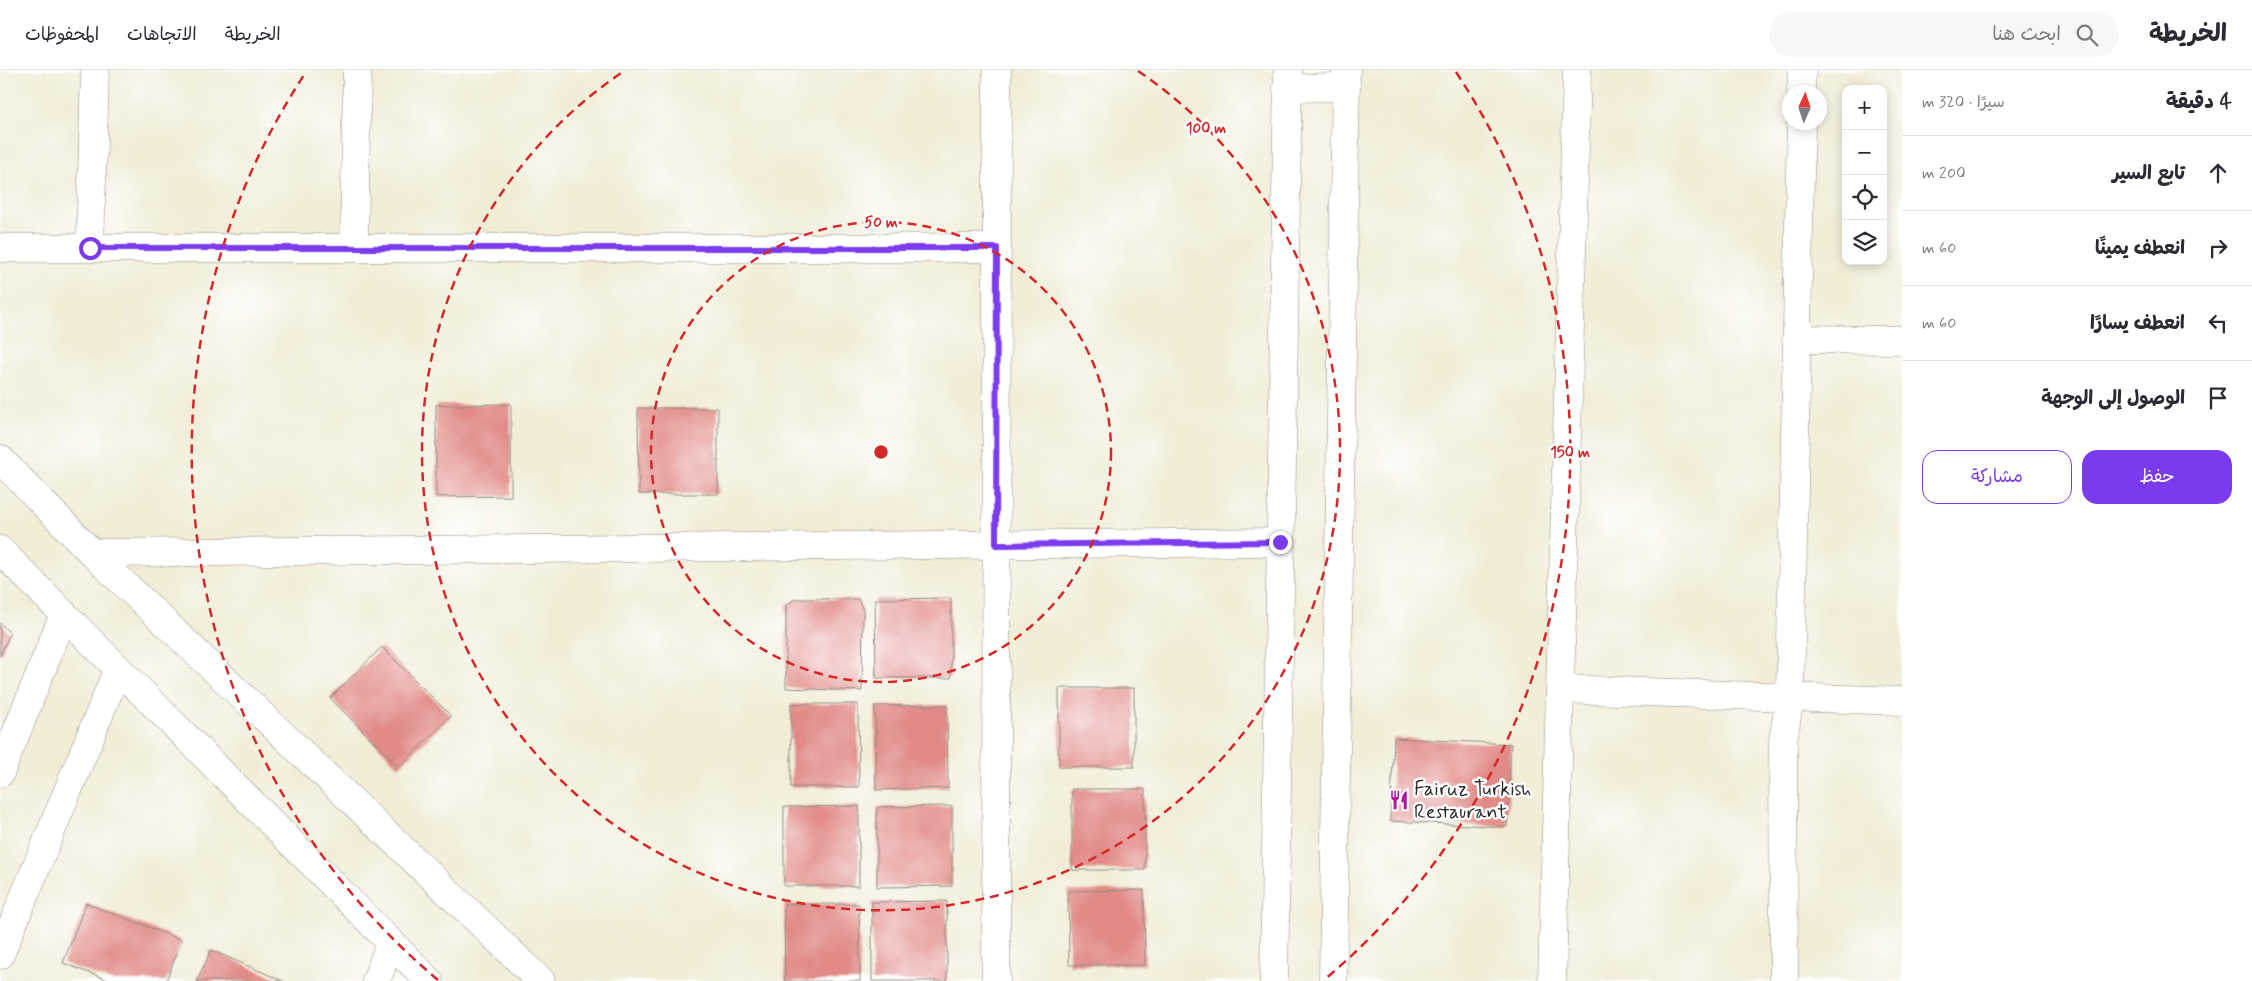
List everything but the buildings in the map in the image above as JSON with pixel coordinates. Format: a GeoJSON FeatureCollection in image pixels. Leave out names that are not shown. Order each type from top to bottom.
{"type":"FeatureCollection","features":[{"type":"Feature","properties":{"kind":"street"},"geometry":{"type":"LineString","coordinates":[[90,248],[95,70]]}},
{"type":"Feature","properties":{"kind":"street"},"geometry":{"type":"LineString","coordinates":[[354,248],[357,70]]}},
{"type":"Feature","properties":{"kind":"street"},"geometry":{"type":"LineString","coordinates":[[996,981],[997,70]]}},
{"type":"Feature","properties":{"kind":"street"},"geometry":{"type":"LineString","coordinates":[[1552,981],[1577,70]]}},
{"type":"Feature","properties":{"kind":"street"},"geometry":{"type":"LineString","coordinates":[[1801,85],[1802,70]]}},
{"type":"Feature","properties":{"kind":"street"},"geometry":{"type":"LineString","coordinates":[[1274,981],[1288,79],[1346,79],[1333,981]]}},
{"type":"Feature","properties":{"kind":"street"},"geometry":{"type":"LineString","coordinates":[[1784,981],[1783,741],[1790,697],[1801,130]]}},
{"type":"Feature","properties":{"kind":"street"},"geometry":{"type":"LineString","coordinates":[[0,248],[997,248]]}},
{"type":"Feature","properties":{"kind":"street"},"geometry":{"type":"LineString","coordinates":[[1796,339],[1902,340]]}},
{"type":"Feature","properties":{"kind":"street"},"geometry":{"type":"LineString","coordinates":[[0,459],[92,553],[541,981]]}},
{"type":"Feature","properties":{"kind":"street"},"geometry":{"type":"LineString","coordinates":[[92,553],[1280,542]]}},
{"type":"Feature","properties":{"kind":"street"},"geometry":{"type":"LineString","coordinates":[[0,550],[429,981]]}},
{"type":"Feature","properties":{"kind":"street"},"geometry":{"type":"LineString","coordinates":[[0,772],[64,614]]}},
{"type":"Feature","properties":{"kind":"street"},"geometry":{"type":"LineString","coordinates":[[0,955],[118,668]]}},
{"type":"Feature","properties":{"kind":"street"},"geometry":{"type":"LineString","coordinates":[[1561,689],[1902,701]]}},
{"type":"Feature","properties":{"kind":"street"},"geometry":{"type":"LineString","coordinates":[[376,981],[390,942]]}},
{"type":"Feature","properties":{"kind":"place","name":"Fairuz Turkish Restaurant"},"geometry":{"type":"Point","coordinates":[1399,800]}},
{"type":"Feature","properties":{"kind":"route"},"geometry":{"type":"LineString","coordinates":[[90,248],[997,248],[996,545],[1280,542]]}}]}
